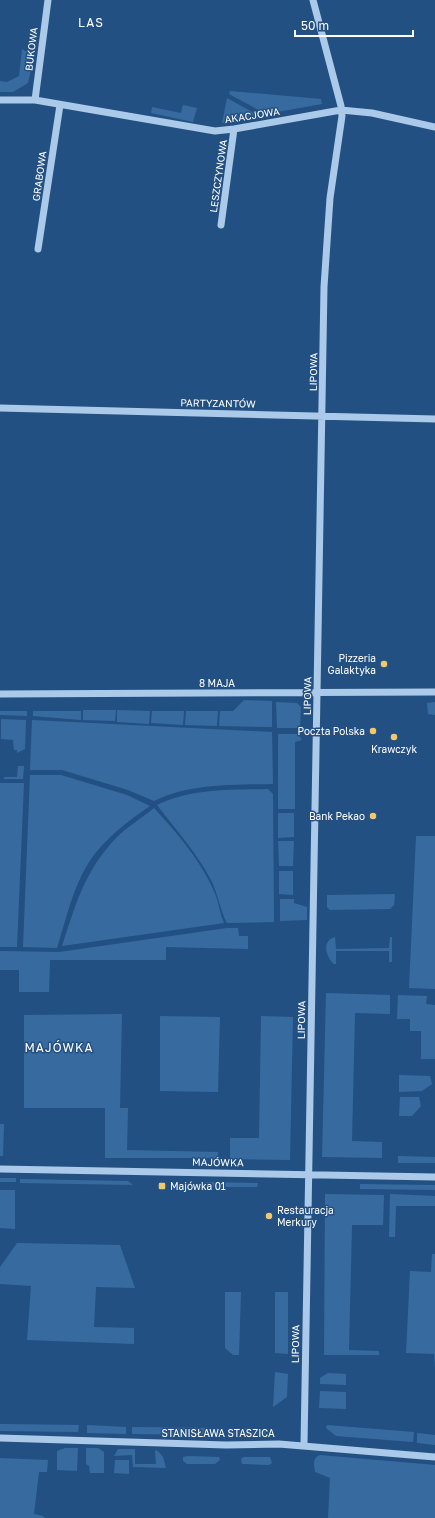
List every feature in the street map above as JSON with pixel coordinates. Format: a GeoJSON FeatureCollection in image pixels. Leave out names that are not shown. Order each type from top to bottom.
{"type":"FeatureCollection","features":[{"type":"Feature","properties":{"kind":"street","name":"BUKOWA"},"geometry":{"type":"LineString","coordinates":[[35,100],[48,0]]}},
{"type":"Feature","properties":{"kind":"street","name":"LIPOWA"},"geometry":{"type":"LineString","coordinates":[[304,1445],[326,245],[341,110],[313,0]]}},
{"type":"Feature","properties":{"kind":"street","name":"AKACJOWA"},"geometry":{"type":"LineString","coordinates":[[0,100],[35,100],[215,131],[341,110],[372,113],[435,127]]}},
{"type":"Feature","properties":{"kind":"street","name":"GRABOWA"},"geometry":{"type":"LineString","coordinates":[[38,249],[60,105]]}},
{"type":"Feature","properties":{"kind":"street","name":"LESZCZYNOWA"},"geometry":{"type":"LineString","coordinates":[[221,225],[234,129]]}},
{"type":"Feature","properties":{"kind":"street","name":"PARTYZANTÓW"},"geometry":{"type":"LineString","coordinates":[[0,408],[435,419]]}},
{"type":"Feature","properties":{"kind":"street","name":"8 MAJA"},"geometry":{"type":"LineString","coordinates":[[0,694],[435,692]]}},
{"type":"Feature","properties":{"kind":"street","name":"MAJÓWKA"},"geometry":{"type":"LineString","coordinates":[[0,1169],[435,1176]]}},
{"type":"Feature","properties":{"kind":"street","name":"STANISŁAWA STASZICA"},"geometry":{"type":"LineString","coordinates":[[0,1438],[109,1442],[304,1445],[435,1457]]}},
{"type":"Feature","properties":{"kind":"shaded area"},"geometry":{"type":"Polygon","coordinates":[[[22,49],[32,55],[28,83],[13,92],[0,92],[0,81],[7,82],[19,76],[22,49]]]}},
{"type":"Feature","properties":{"kind":"shaded area"},"geometry":{"type":"Polygon","coordinates":[[[230,91],[321,99],[322,104],[266,114],[229,94],[230,91]]]}},
{"type":"Feature","properties":{"kind":"shaded area"},"geometry":{"type":"Polygon","coordinates":[[[227,98],[263,118],[222,123],[227,98]]]}},
{"type":"Feature","properties":{"kind":"shaded area"},"geometry":{"type":"Polygon","coordinates":[[[183,105],[197,108],[193,122],[151,113],[152,107],[181,113],[183,105]]]}},
{"type":"Feature","properties":{"kind":"shaded area"},"geometry":{"type":"Polygon","coordinates":[[[244,700],[272,701],[272,727],[219,726],[220,711],[233,711],[244,700]]]}},
{"type":"Feature","properties":{"kind":"shaded area"},"geometry":{"type":"Polygon","coordinates":[[[276,702],[297,703],[301,707],[300,728],[277,728],[276,702]]]}},
{"type":"Feature","properties":{"kind":"shaded area"},"geometry":{"type":"Polygon","coordinates":[[[435,702],[435,715],[428,714],[427,703],[435,702]]]}},
{"type":"Feature","properties":{"kind":"shaded area"},"geometry":{"type":"Polygon","coordinates":[[[83,710],[116,710],[115,721],[83,720],[83,710]]]}},
{"type":"Feature","properties":{"kind":"shaded area"},"geometry":{"type":"Polygon","coordinates":[[[117,710],[150,711],[149,724],[117,722],[117,710]]]}},
{"type":"Feature","properties":{"kind":"shaded area"},"geometry":{"type":"Polygon","coordinates":[[[0,711],[27,711],[27,716],[0,715],[0,711]]]}},
{"type":"Feature","properties":{"kind":"shaded area"},"geometry":{"type":"Polygon","coordinates":[[[33,711],[81,711],[81,720],[33,716],[33,711]]]}},
{"type":"Feature","properties":{"kind":"shaded area"},"geometry":{"type":"Polygon","coordinates":[[[152,711],[184,711],[183,725],[151,723],[152,711]]]}},
{"type":"Feature","properties":{"kind":"shaded area"},"geometry":{"type":"Polygon","coordinates":[[[186,711],[218,711],[217,726],[185,725],[186,711]]]}},
{"type":"Feature","properties":{"kind":"shaded area"},"geometry":{"type":"Polygon","coordinates":[[[1,719],[26,720],[25,749],[17,753],[17,750],[14,750],[13,740],[1,739],[1,719]]]}},
{"type":"Feature","properties":{"kind":"shaded area"},"geometry":{"type":"Polygon","coordinates":[[[32,720],[272,732],[273,784],[227,785],[197,788],[168,795],[154,801],[128,790],[62,770],[30,770],[32,720]]]}},
{"type":"Feature","properties":{"kind":"shaded area"},"geometry":{"type":"Polygon","coordinates":[[[278,734],[298,734],[302,740],[295,742],[295,809],[278,809],[278,734]]]}},
{"type":"Feature","properties":{"kind":"shaded area"},"geometry":{"type":"Polygon","coordinates":[[[18,766],[24,766],[23,779],[4,779],[4,777],[17,777],[18,766]]]}},
{"type":"Feature","properties":{"kind":"shaded area"},"geometry":{"type":"Polygon","coordinates":[[[30,775],[61,775],[127,795],[150,806],[109,838],[89,862],[74,893],[57,948],[23,947],[30,775]]]}},
{"type":"Feature","properties":{"kind":"shaded area"},"geometry":{"type":"Polygon","coordinates":[[[0,783],[24,783],[17,947],[0,947],[0,783]]]}},
{"type":"Feature","properties":{"kind":"shaded area"},"geometry":{"type":"Polygon","coordinates":[[[268,789],[273,794],[274,922],[227,923],[211,880],[193,851],[157,805],[170,799],[197,793],[225,790],[268,789]]]}},
{"type":"Feature","properties":{"kind":"shaded area"},"geometry":{"type":"Polygon","coordinates":[[[154,808],[189,849],[204,872],[216,896],[224,923],[62,946],[82,889],[96,863],[116,838],[154,808]]]}},
{"type":"Feature","properties":{"kind":"shaded area"},"geometry":{"type":"Polygon","coordinates":[[[278,813],[294,813],[294,837],[278,838],[278,813]]]}},
{"type":"Feature","properties":{"kind":"shaded area"},"geometry":{"type":"Polygon","coordinates":[[[416,836],[435,836],[435,989],[409,988],[416,836]]]}},
{"type":"Feature","properties":{"kind":"shaded area"},"geometry":{"type":"Polygon","coordinates":[[[278,841],[294,841],[293,866],[279,866],[278,841]]]}},
{"type":"Feature","properties":{"kind":"shaded area"},"geometry":{"type":"Polygon","coordinates":[[[279,871],[293,871],[293,895],[279,894],[279,871]]]}},
{"type":"Feature","properties":{"kind":"shaded area"},"geometry":{"type":"Polygon","coordinates":[[[395,894],[394,905],[390,909],[330,910],[327,907],[327,895],[395,894]]]}},
{"type":"Feature","properties":{"kind":"shaded area"},"geometry":{"type":"Polygon","coordinates":[[[280,899],[294,899],[294,903],[307,907],[307,920],[280,921],[280,899]]]}},
{"type":"Feature","properties":{"kind":"shaded area"},"geometry":{"type":"Polygon","coordinates":[[[227,928],[238,928],[239,936],[248,936],[248,949],[166,947],[166,960],[50,960],[49,992],[19,992],[19,970],[0,970],[0,951],[59,952],[227,928]]]}},
{"type":"Feature","properties":{"kind":"shaded area"},"geometry":{"type":"Polygon","coordinates":[[[335,937],[336,949],[389,948],[390,937],[392,937],[392,962],[389,962],[389,951],[336,951],[336,964],[334,964],[327,953],[326,945],[335,937]]]}},
{"type":"Feature","properties":{"kind":"shaded area"},"geometry":{"type":"Polygon","coordinates":[[[326,993],[390,995],[390,1014],[355,1013],[352,1141],[382,1142],[382,1158],[322,1157],[326,993]]]}},
{"type":"Feature","properties":{"kind":"shaded area"},"geometry":{"type":"Polygon","coordinates":[[[398,995],[427,996],[426,1004],[435,1005],[435,1059],[421,1059],[421,1031],[410,1031],[410,1019],[397,1019],[398,995]]]}},
{"type":"Feature","properties":{"kind":"shaded area"},"geometry":{"type":"Polygon","coordinates":[[[122,1014],[120,1108],[128,1108],[127,1150],[218,1152],[218,1158],[105,1158],[105,1108],[24,1108],[24,1015],[122,1014]]]}},
{"type":"Feature","properties":{"kind":"shaded area"},"geometry":{"type":"Polygon","coordinates":[[[160,1016],[220,1017],[218,1092],[160,1091],[160,1016]]]}},
{"type":"Feature","properties":{"kind":"shaded area"},"geometry":{"type":"Polygon","coordinates":[[[261,1016],[293,1017],[290,1160],[230,1159],[230,1138],[259,1138],[261,1016]]]}},
{"type":"Feature","properties":{"kind":"shaded area"},"geometry":{"type":"Polygon","coordinates":[[[399,1075],[430,1076],[432,1084],[422,1091],[399,1092],[399,1075]]]}},
{"type":"Feature","properties":{"kind":"shaded area"},"geometry":{"type":"Polygon","coordinates":[[[400,1097],[419,1097],[421,1106],[412,1116],[399,1116],[400,1097]]]}},
{"type":"Feature","properties":{"kind":"shaded area"},"geometry":{"type":"Polygon","coordinates":[[[0,1124],[4,1124],[3,1156],[0,1156],[0,1124]]]}},
{"type":"Feature","properties":{"kind":"shaded area"},"geometry":{"type":"Polygon","coordinates":[[[398,1156],[435,1157],[435,1163],[398,1163],[398,1156]]]}},
{"type":"Feature","properties":{"kind":"shaded area"},"geometry":{"type":"Polygon","coordinates":[[[0,1178],[16,1178],[16,1182],[0,1182],[0,1178]]]}},
{"type":"Feature","properties":{"kind":"shaded area"},"geometry":{"type":"Polygon","coordinates":[[[20,1179],[128,1181],[133,1185],[20,1183],[20,1179]]]}},
{"type":"Feature","properties":{"kind":"shaded area"},"geometry":{"type":"Polygon","coordinates":[[[205,1182],[258,1183],[257,1187],[205,1187],[205,1182]]]}},
{"type":"Feature","properties":{"kind":"shaded area"},"geometry":{"type":"Polygon","coordinates":[[[360,1184],[435,1185],[435,1190],[360,1189],[360,1184]]]}},
{"type":"Feature","properties":{"kind":"shaded area"},"geometry":{"type":"Polygon","coordinates":[[[0,1190],[15,1190],[15,1229],[0,1228],[0,1190]]]}},
{"type":"Feature","properties":{"kind":"shaded area"},"geometry":{"type":"Polygon","coordinates":[[[325,1194],[384,1195],[383,1225],[352,1225],[349,1350],[379,1351],[379,1355],[324,1355],[325,1194]]]}},
{"type":"Feature","properties":{"kind":"shaded area"},"geometry":{"type":"Polygon","coordinates":[[[390,1194],[435,1196],[435,1206],[396,1206],[395,1237],[389,1237],[390,1194]]]}},
{"type":"Feature","properties":{"kind":"shaded area"},"geometry":{"type":"Polygon","coordinates":[[[17,1243],[120,1245],[135,1288],[96,1287],[94,1327],[134,1328],[134,1344],[27,1340],[31,1286],[0,1284],[0,1267],[17,1243]]]}},
{"type":"Feature","properties":{"kind":"shaded area"},"geometry":{"type":"Polygon","coordinates":[[[432,1254],[435,1254],[435,1369],[434,1354],[406,1353],[410,1271],[431,1272],[432,1254]]]}},
{"type":"Feature","properties":{"kind":"shaded area"},"geometry":{"type":"Polygon","coordinates":[[[225,1292],[241,1292],[239,1355],[233,1355],[225,1348],[225,1292]]]}},
{"type":"Feature","properties":{"kind":"shaded area"},"geometry":{"type":"Polygon","coordinates":[[[275,1292],[288,1292],[288,1354],[275,1353],[275,1292]]]}},
{"type":"Feature","properties":{"kind":"shaded area"},"geometry":{"type":"Polygon","coordinates":[[[275,1372],[288,1374],[287,1397],[273,1407],[275,1372]]]}},
{"type":"Feature","properties":{"kind":"shaded area"},"geometry":{"type":"Polygon","coordinates":[[[328,1373],[346,1374],[346,1385],[320,1384],[320,1378],[328,1373]]]}},
{"type":"Feature","properties":{"kind":"shaded area"},"geometry":{"type":"Polygon","coordinates":[[[320,1391],[346,1392],[346,1409],[319,1408],[320,1391]]]}},
{"type":"Feature","properties":{"kind":"shaded area"},"geometry":{"type":"Polygon","coordinates":[[[0,1424],[79,1425],[78,1432],[0,1431],[0,1424]]]}},
{"type":"Feature","properties":{"kind":"shaded area"},"geometry":{"type":"Polygon","coordinates":[[[87,1425],[126,1427],[126,1434],[87,1433],[87,1425]]]}},
{"type":"Feature","properties":{"kind":"shaded area"},"geometry":{"type":"Polygon","coordinates":[[[327,1425],[414,1432],[413,1442],[336,1436],[326,1428],[327,1425]]]}},
{"type":"Feature","properties":{"kind":"shaded area"},"geometry":{"type":"Polygon","coordinates":[[[132,1427],[223,1428],[223,1435],[132,1434],[132,1427]]]}},
{"type":"Feature","properties":{"kind":"shaded area"},"geometry":{"type":"Polygon","coordinates":[[[231,1428],[274,1429],[274,1436],[230,1435],[231,1428]]]}},
{"type":"Feature","properties":{"kind":"shaded area"},"geometry":{"type":"Polygon","coordinates":[[[417,1433],[435,1435],[435,1445],[417,1443],[417,1433]]]}},
{"type":"Feature","properties":{"kind":"shaded area"},"geometry":{"type":"Polygon","coordinates":[[[65,1448],[78,1448],[77,1471],[57,1470],[57,1451],[65,1448]]]}},
{"type":"Feature","properties":{"kind":"shaded area"},"geometry":{"type":"Polygon","coordinates":[[[86,1448],[98,1448],[104,1452],[104,1473],[90,1473],[89,1466],[86,1464],[86,1448]]]}},
{"type":"Feature","properties":{"kind":"shaded area"},"geometry":{"type":"Polygon","coordinates":[[[118,1449],[135,1449],[135,1464],[156,1464],[155,1450],[158,1451],[163,1457],[166,1468],[133,1467],[132,1455],[114,1456],[118,1449]]]}},
{"type":"Feature","properties":{"kind":"shaded area"},"geometry":{"type":"Polygon","coordinates":[[[320,1455],[435,1465],[435,1518],[328,1518],[330,1478],[315,1472],[314,1467],[314,1462],[317,1456],[320,1455]]]}},
{"type":"Feature","properties":{"kind":"shaded area"},"geometry":{"type":"Polygon","coordinates":[[[183,1457],[219,1457],[220,1460],[215,1464],[187,1464],[183,1461],[183,1457]]]}},
{"type":"Feature","properties":{"kind":"shaded area"},"geometry":{"type":"Polygon","coordinates":[[[244,1457],[270,1457],[272,1463],[269,1465],[242,1464],[241,1459],[244,1457]]]}},
{"type":"Feature","properties":{"kind":"shaded area"},"geometry":{"type":"Polygon","coordinates":[[[0,1458],[48,1460],[47,1472],[39,1472],[34,1514],[45,1518],[0,1518],[0,1458]]]}},
{"type":"Feature","properties":{"kind":"shaded area"},"geometry":{"type":"Polygon","coordinates":[[[115,1460],[129,1460],[129,1474],[114,1473],[115,1460]]]}},
{"type":"Feature","properties":{"kind":"place","name":"Pizzeria Galaktyka"},"geometry":{"type":"Point","coordinates":[384,664]}},
{"type":"Feature","properties":{"kind":"place","name":"Poczta Polska"},"geometry":{"type":"Point","coordinates":[373,731]}},
{"type":"Feature","properties":{"kind":"place","name":"Krawczyk"},"geometry":{"type":"Point","coordinates":[394,737]}},
{"type":"Feature","properties":{"kind":"place","name":"Bank Pekao"},"geometry":{"type":"Point","coordinates":[373,816]}},
{"type":"Feature","properties":{"kind":"place","name":"Majówka 01"},"geometry":{"type":"Point","coordinates":[162,1186]}},
{"type":"Feature","properties":{"kind":"place","name":"Restauracja Merkury"},"geometry":{"type":"Point","coordinates":[269,1216]}},
{"type":"Feature","properties":{"kind":"district","name":"LAS"},"geometry":{"type":"Point","coordinates":[91,23]}},
{"type":"Feature","properties":{"kind":"district","name":"MAJÓWKA"},"geometry":{"type":"Point","coordinates":[59,1048]}}]}
